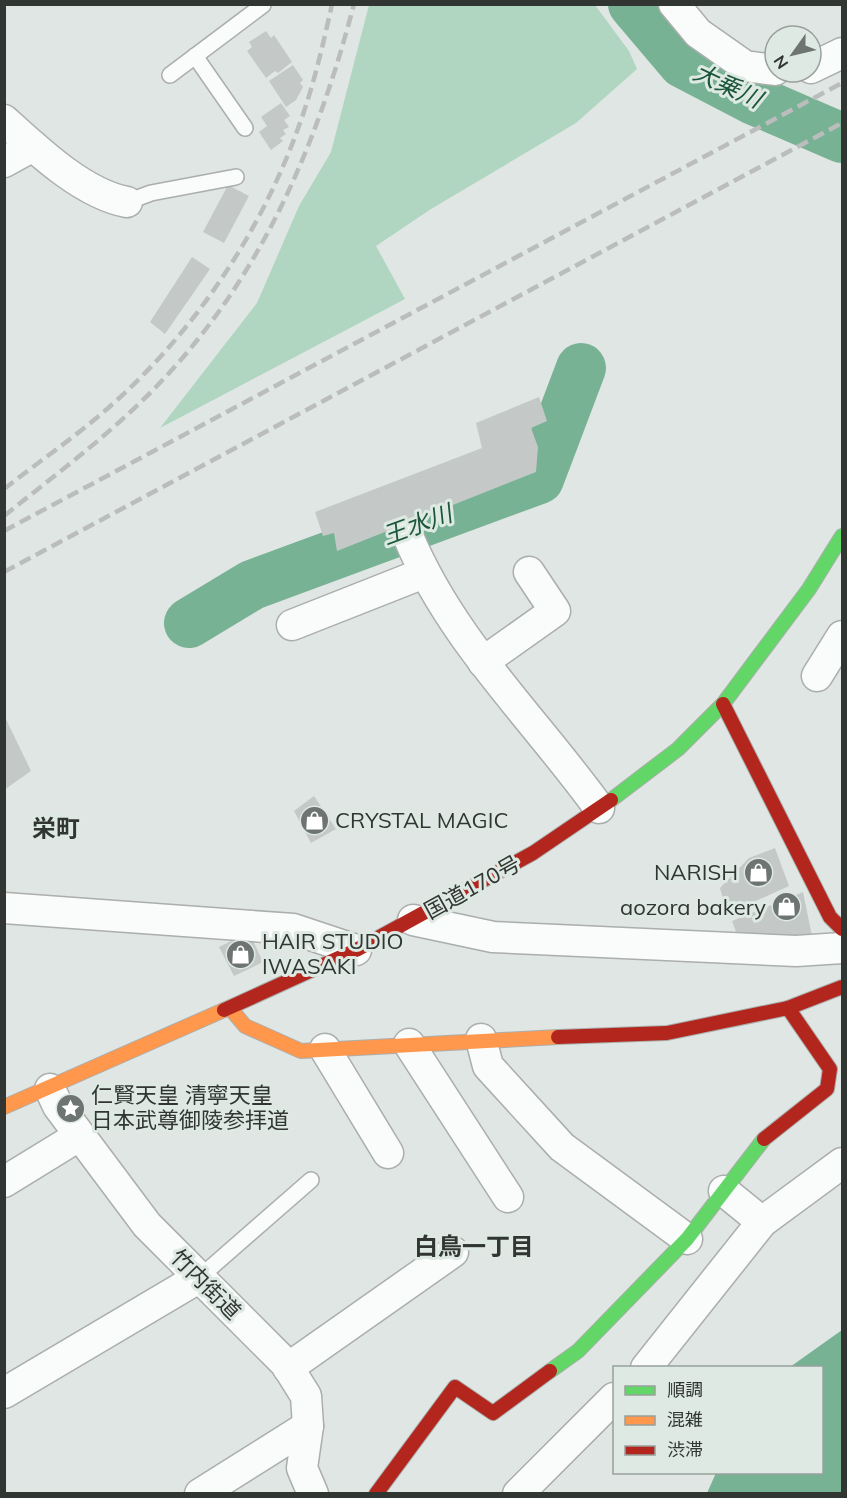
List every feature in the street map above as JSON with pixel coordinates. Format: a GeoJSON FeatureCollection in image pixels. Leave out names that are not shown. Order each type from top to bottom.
{"type":"FeatureCollection","features":[{"type":"Feature","properties":{"kind":"main road","name":"国道170号"},"geometry":{"type":"LineString","coordinates":[[4,1107],[50,1089],[356,950],[533,853],[599,808],[678,749],[723,704],[809,589],[843,536]]}},
{"type":"Feature","properties":{"kind":"main road"},"geometry":{"type":"LineString","coordinates":[[723,704],[830,917],[843,929]]}},
{"type":"Feature","properties":{"kind":"main road"},"geometry":{"type":"LineString","coordinates":[[230,1008],[245,1026],[301,1051],[481,1039],[668,1033],[788,1008],[843,987]]}},
{"type":"Feature","properties":{"kind":"main road"},"geometry":{"type":"LineString","coordinates":[[376,1494],[455,1387],[493,1413],[578,1351],[687,1239],[762,1141],[836,1082],[830,1069],[788,1008]]}},
{"type":"Feature","properties":{"kind":"street"},"geometry":{"type":"LineString","coordinates":[[674,4],[698,33],[745,66],[763,68]]}},
{"type":"Feature","properties":{"kind":"street"},"geometry":{"type":"LineString","coordinates":[[823,62],[843,52]]}},
{"type":"Feature","properties":{"kind":"street"},"geometry":{"type":"LineString","coordinates":[[4,120],[33,146],[106,198],[127,202]]}},
{"type":"Feature","properties":{"kind":"street"},"geometry":{"type":"LineString","coordinates":[[4,162],[33,146]]}},
{"type":"Feature","properties":{"kind":"street"},"geometry":{"type":"LineString","coordinates":[[408,536],[424,573],[460,631],[599,808]]}},
{"type":"Feature","properties":{"kind":"street"},"geometry":{"type":"LineString","coordinates":[[483,662],[555,610],[529,572]]}},
{"type":"Feature","properties":{"kind":"street"},"geometry":{"type":"LineString","coordinates":[[292,625],[424,573]]}},
{"type":"Feature","properties":{"kind":"street"},"geometry":{"type":"LineString","coordinates":[[817,676],[843,636]]}},
{"type":"Feature","properties":{"kind":"street"},"geometry":{"type":"LineString","coordinates":[[4,908],[293,929],[356,950]]}},
{"type":"Feature","properties":{"kind":"street"},"geometry":{"type":"LineString","coordinates":[[413,920],[493,937],[796,951],[843,948]]}},
{"type":"Feature","properties":{"kind":"street"},"geometry":{"type":"LineString","coordinates":[[481,1039],[488,1066],[562,1147],[687,1239]]}},
{"type":"Feature","properties":{"kind":"street"},"geometry":{"type":"LineString","coordinates":[[409,1044],[508,1197]]}},
{"type":"Feature","properties":{"kind":"street"},"geometry":{"type":"LineString","coordinates":[[325,1049],[388,1153]]}},
{"type":"Feature","properties":{"kind":"street","name":"竹内街道"},"geometry":{"type":"LineString","coordinates":[[50,1089],[75,1139],[147,1225],[288,1368],[306,1396],[308,1426],[302,1468],[313,1494]]}},
{"type":"Feature","properties":{"kind":"street"},"geometry":{"type":"LineString","coordinates":[[4,1182],[75,1139]]}},
{"type":"Feature","properties":{"kind":"street"},"geometry":{"type":"LineString","coordinates":[[648,1366],[762,1222],[843,1163]]}},
{"type":"Feature","properties":{"kind":"street"},"geometry":{"type":"LineString","coordinates":[[724,1191],[762,1222]]}},
{"type":"Feature","properties":{"kind":"street"},"geometry":{"type":"LineString","coordinates":[[288,1368],[453,1252]]}},
{"type":"Feature","properties":{"kind":"street"},"geometry":{"type":"LineString","coordinates":[[4,1393],[200,1277]]}},
{"type":"Feature","properties":{"kind":"street"},"geometry":{"type":"LineString","coordinates":[[518,1494],[613,1400]]}},
{"type":"Feature","properties":{"kind":"street"},"geometry":{"type":"LineString","coordinates":[[200,1494],[308,1426]]}},
{"type":"Feature","properties":{"kind":"lane"},"geometry":{"type":"LineString","coordinates":[[170,75],[264,7]]}},
{"type":"Feature","properties":{"kind":"lane"},"geometry":{"type":"LineString","coordinates":[[195,56],[245,128]]}},
{"type":"Feature","properties":{"kind":"lane"},"geometry":{"type":"LineString","coordinates":[[127,202],[151,193],[236,177]]}},
{"type":"Feature","properties":{"kind":"lane"},"geometry":{"type":"LineString","coordinates":[[200,1277],[311,1179]]}},
{"type":"Feature","properties":{"kind":"shaded area"},"geometry":{"type":"Polygon","coordinates":[[[369,5],[595,5],[629,51],[637,69],[576,123],[431,209],[376,246],[405,299],[160,428],[257,303],[299,206],[331,152],[369,5]]]}},
{"type":"Feature","properties":{"kind":"shaded area"},"geometry":{"type":"Polygon","coordinates":[[[842,1330],[842,1493],[707,1493],[716,1474],[823,1474],[823,1366],[791,1366],[842,1330]]]}},
{"type":"Feature","properties":{"kind":"building"},"geometry":{"type":"Polygon","coordinates":[[[266,31],[271,38],[274,35],[292,62],[278,73],[275,71],[266,78],[247,51],[252,47],[249,42],[266,31]]]}},
{"type":"Feature","properties":{"kind":"building"},"geometry":{"type":"Polygon","coordinates":[[[293,65],[303,80],[300,83],[303,87],[296,100],[286,107],[269,81],[293,65]]]}},
{"type":"Feature","properties":{"kind":"building"},"geometry":{"type":"Polygon","coordinates":[[[281,103],[290,116],[284,120],[289,127],[283,130],[286,134],[280,138],[283,141],[271,150],[259,132],[267,126],[261,117],[281,103]]]}},
{"type":"Feature","properties":{"kind":"building"},"geometry":{"type":"Polygon","coordinates":[[[228,185],[249,196],[224,243],[203,232],[228,185]]]}},
{"type":"Feature","properties":{"kind":"building"},"geometry":{"type":"Polygon","coordinates":[[[192,257],[210,269],[165,334],[150,322],[192,257]]]}},
{"type":"Feature","properties":{"kind":"building"},"geometry":{"type":"Polygon","coordinates":[[[539,397],[547,421],[531,428],[538,447],[536,472],[337,551],[334,533],[323,536],[315,512],[482,448],[476,423],[539,397]]]}},
{"type":"Feature","properties":{"kind":"building"},"geometry":{"type":"Polygon","coordinates":[[[4,715],[31,771],[4,790],[4,715]]]}},
{"type":"Feature","properties":{"kind":"building","name":"CRYSTAL MAGIC"},"geometry":{"type":"Polygon","coordinates":[[[314,796],[336,829],[311,843],[294,811],[314,796]]]}},
{"type":"Feature","properties":{"kind":"building","name":"NARISH"},"geometry":{"type":"Polygon","coordinates":[[[775,848],[789,886],[727,914],[720,888],[749,858],[775,848]]]}},
{"type":"Feature","properties":{"kind":"building","name":"aozora bakery"},"geometry":{"type":"Polygon","coordinates":[[[803,892],[813,941],[739,940],[732,921],[803,892]]]}},
{"type":"Feature","properties":{"kind":"building","name":"HAIR STUDIO IWASAKI"},"geometry":{"type":"Polygon","coordinates":[[[249,932],[263,962],[234,976],[219,947],[249,932]]]}},
{"type":"Feature","properties":{"kind":"waterway","name":"大乗川"},"geometry":{"type":"LineString","coordinates":[[633,4],[683,63],[754,100],[842,138]]}},
{"type":"Feature","properties":{"kind":"waterway","name":"王水川"},"geometry":{"type":"LineString","coordinates":[[189,623],[252,585],[539,479],[581,368]]}},
{"type":"Feature","properties":{"kind":"railway"},"geometry":{"type":"LineString","coordinates":[[4,489],[89,424],[146,372],[174,341],[225,274],[247,238],[285,162],[310,94],[332,4]]}},
{"type":"Feature","properties":{"kind":"railway"},"geometry":{"type":"LineString","coordinates":[[4,516],[127,415],[170,372],[208,326],[242,278],[271,227],[296,174],[318,119],[354,4]]}},
{"type":"Feature","properties":{"kind":"railway"},"geometry":{"type":"LineString","coordinates":[[4,531],[842,83]]}},
{"type":"Feature","properties":{"kind":"railway"},"geometry":{"type":"LineString","coordinates":[[4,572],[842,123]]}},
{"type":"Feature","properties":{"kind":"traffic: fast"},"geometry":{"type":"LineString","coordinates":[[611,800],[678,749],[723,704],[809,589],[842,536]]}},
{"type":"Feature","properties":{"kind":"traffic: fast"},"geometry":{"type":"LineString","coordinates":[[550,1371],[578,1351],[687,1239],[764,1139]]}},
{"type":"Feature","properties":{"kind":"traffic: slow"},"geometry":{"type":"LineString","coordinates":[[230,1008],[245,1026],[301,1051],[558,1037]]}},
{"type":"Feature","properties":{"kind":"traffic: slow"},"geometry":{"type":"LineString","coordinates":[[4,1107],[224,1010]]}},
{"type":"Feature","properties":{"kind":"traffic: jam"},"geometry":{"type":"LineString","coordinates":[[723,704],[830,917],[842,929]]}},
{"type":"Feature","properties":{"kind":"traffic: jam"},"geometry":{"type":"LineString","coordinates":[[224,1010],[356,950],[533,853],[611,800]]}},
{"type":"Feature","properties":{"kind":"traffic: jam"},"geometry":{"type":"LineString","coordinates":[[558,1037],[667,1033],[788,1008],[842,987]]}},
{"type":"Feature","properties":{"kind":"traffic: jam"},"geometry":{"type":"LineString","coordinates":[[764,1139],[827,1089],[830,1069],[788,1008]]}},
{"type":"Feature","properties":{"kind":"traffic: jam"},"geometry":{"type":"LineString","coordinates":[[376,1494],[455,1387],[493,1413],[550,1371]]}},
{"type":"Feature","properties":{"kind":"place","name":"CRYSTAL MAGIC"},"geometry":{"type":"Point","coordinates":[314,820]}},
{"type":"Feature","properties":{"kind":"place","name":"NARISH"},"geometry":{"type":"Point","coordinates":[759,872]}},
{"type":"Feature","properties":{"kind":"place","name":"aozora bakery"},"geometry":{"type":"Point","coordinates":[787,907]}},
{"type":"Feature","properties":{"kind":"place","name":"HAIR STUDIO IWASAKI"},"geometry":{"type":"Point","coordinates":[241,954]}},
{"type":"Feature","properties":{"kind":"place","name":"仁賢天皇 清寧天皇 日本武尊御陵参拝道"},"geometry":{"type":"Point","coordinates":[70,1108]}},
{"type":"Feature","properties":{"kind":"district","name":"栄町"},"geometry":{"type":"Point","coordinates":[56,828]}},
{"type":"Feature","properties":{"kind":"district","name":"白鳥一丁目"},"geometry":{"type":"Point","coordinates":[474,1246]}}]}
